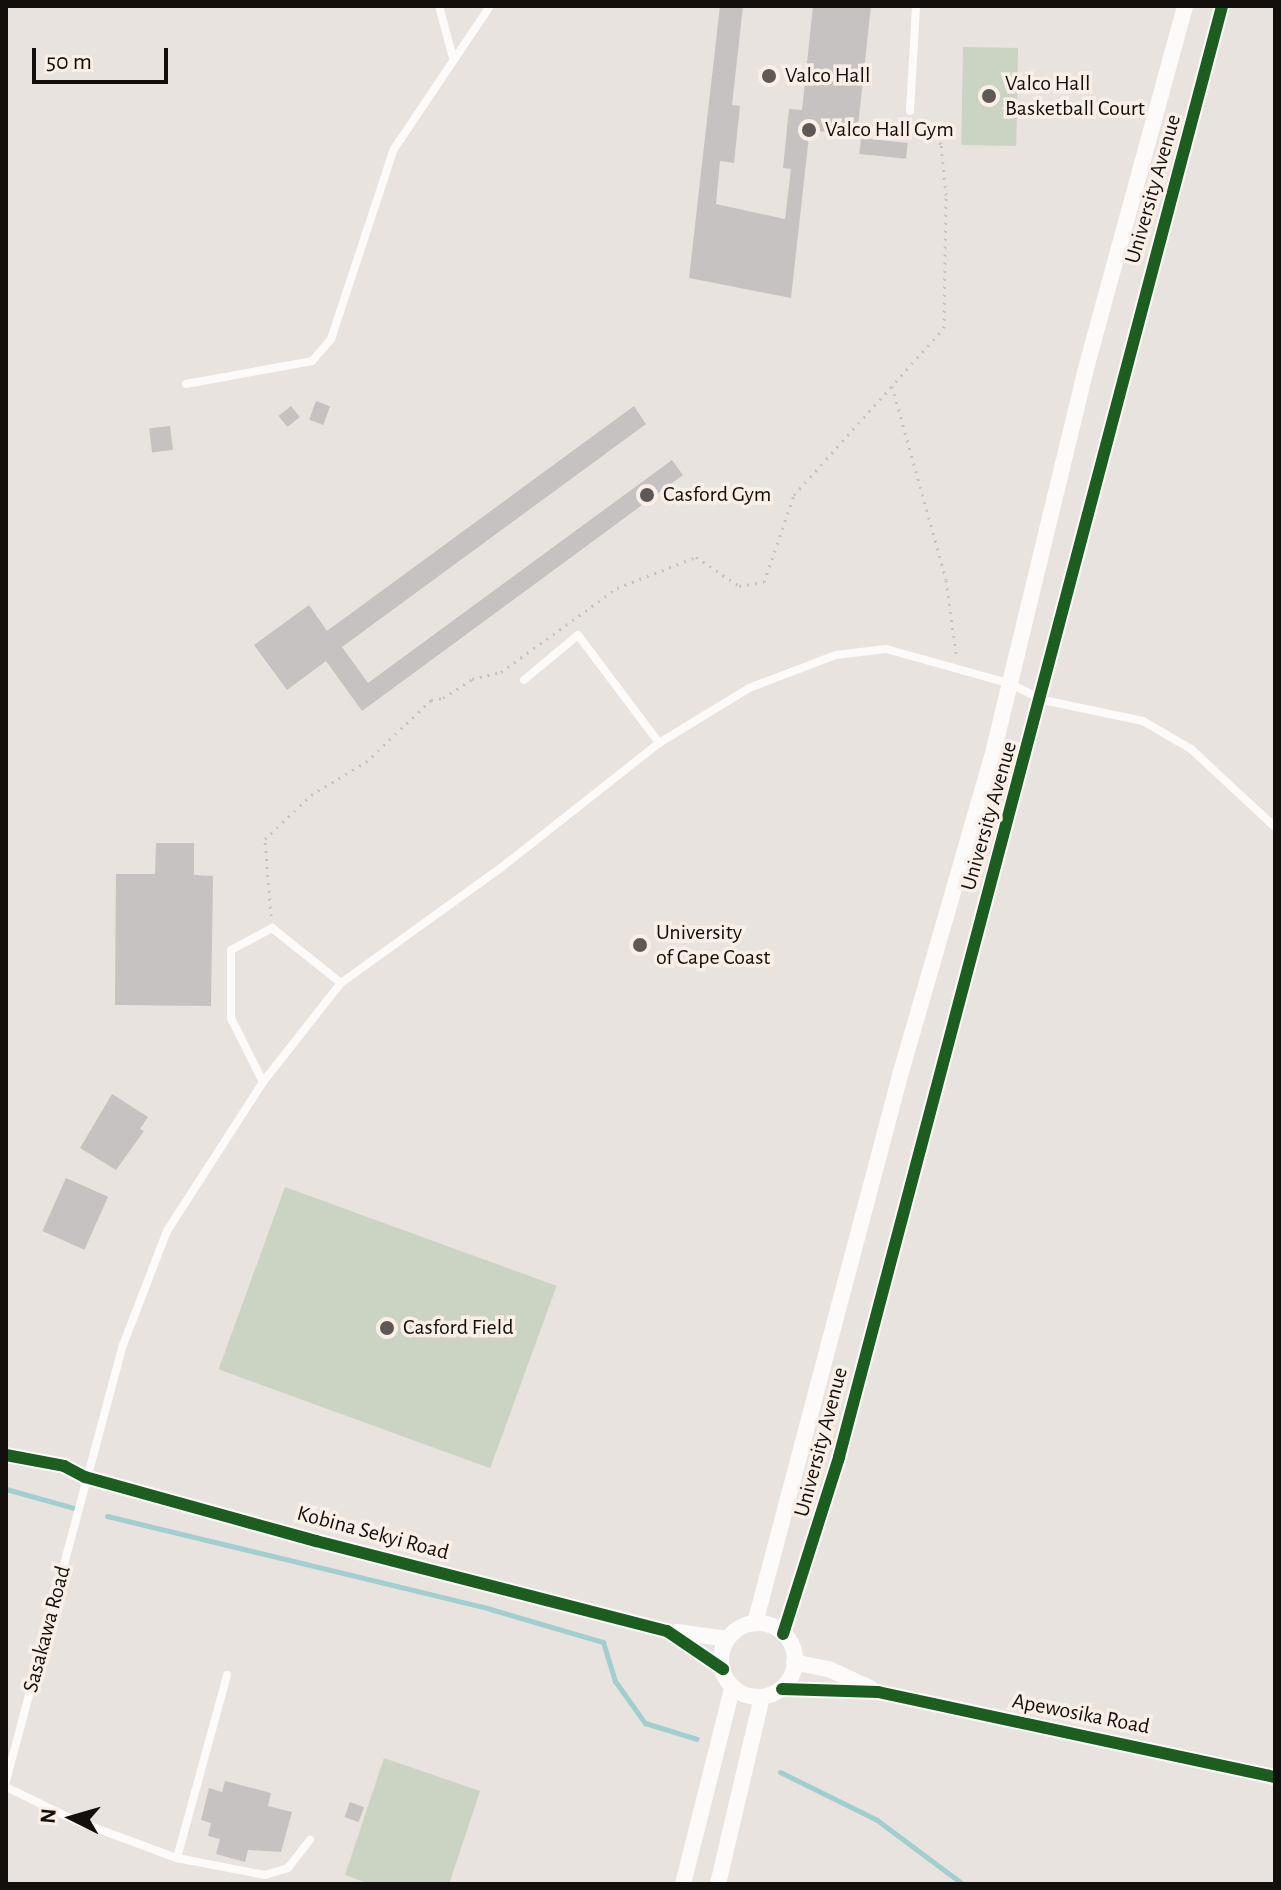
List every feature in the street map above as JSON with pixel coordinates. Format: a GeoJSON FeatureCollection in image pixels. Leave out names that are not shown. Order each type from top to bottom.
{"type":"FeatureCollection","features":[{"type":"Feature","properties":{"kind":"street","name":"University Avenue"},"geometry":{"type":"LineString","coordinates":[[755,1623],[1011,684],[1085,372],[1185,6]]}},
{"type":"Feature","properties":{"kind":"street","name":"University Avenue"},"geometry":{"type":"LineString","coordinates":[[783,1634],[839,1457],[936,1081],[1043,700],[1094,480],[1222,6]]}},
{"type":"Feature","properties":{"kind":"street","name":"Kobina Sekyi Road"},"geometry":{"type":"LineString","coordinates":[[6,1455],[64,1466],[87,1478],[667,1631],[723,1669]]}},
{"type":"Feature","properties":{"kind":"street"},"geometry":{"type":"LineString","coordinates":[[667,1631],[728,1639],[755,1623],[783,1634],[794,1662],[782,1689]]}},
{"type":"Feature","properties":{"kind":"street"},"geometry":{"type":"LineString","coordinates":[[683,1884],[732,1689],[723,1669],[728,1639]]}},
{"type":"Feature","properties":{"kind":"street"},"geometry":{"type":"LineString","coordinates":[[794,1662],[831,1670],[878,1692]]}},
{"type":"Feature","properties":{"kind":"street"},"geometry":{"type":"LineString","coordinates":[[732,1689],[762,1697],[782,1689],[878,1692]]}},
{"type":"Feature","properties":{"kind":"street","name":"Apewosika Road"},"geometry":{"type":"LineString","coordinates":[[878,1692],[1275,1777]]}},
{"type":"Feature","properties":{"kind":"street"},"geometry":{"type":"LineString","coordinates":[[718,1884],[762,1697]]}},
{"type":"Feature","properties":{"kind":"lane"},"geometry":{"type":"LineString","coordinates":[[439,6],[453,58]]}},
{"type":"Feature","properties":{"kind":"lane"},"geometry":{"type":"LineString","coordinates":[[186,384],[312,361],[331,339],[394,149],[490,6]]}},
{"type":"Feature","properties":{"kind":"lane"},"geometry":{"type":"LineString","coordinates":[[910,111],[916,6]]}},
{"type":"Feature","properties":{"kind":"lane"},"geometry":{"type":"LineString","coordinates":[[524,680],[578,635],[659,743]]}},
{"type":"Feature","properties":{"kind":"lane","name":"Sasakawa Road"},"geometry":{"type":"LineString","coordinates":[[6,1781],[87,1478],[154,1256],[263,1082],[341,983],[502,867],[659,743],[749,688],[836,655],[886,649],[958,672],[1011,684],[1043,700],[1143,721],[1191,749],[1275,827]]}},
{"type":"Feature","properties":{"kind":"lane"},"geometry":{"type":"LineString","coordinates":[[263,1082],[231,1018],[231,950],[272,928],[341,983]]}},
{"type":"Feature","properties":{"kind":"lane"},"geometry":{"type":"LineString","coordinates":[[177,1858],[227,1675]]}},
{"type":"Feature","properties":{"kind":"lane"},"geometry":{"type":"LineString","coordinates":[[6,1787],[74,1820],[177,1858],[265,1875],[288,1868],[310,1840]]}},
{"type":"Feature","properties":{"kind":"path"},"geometry":{"type":"LineString","coordinates":[[272,928],[265,839],[288,813],[366,762],[431,700],[443,698],[472,679],[501,672],[617,588],[696,557],[739,586],[764,582],[794,495],[944,328],[946,195],[941,144],[910,111]]}},
{"type":"Feature","properties":{"kind":"path"},"geometry":{"type":"LineString","coordinates":[[892,386],[946,580],[958,672]]}},
{"type":"Feature","properties":{"kind":"green space","name":"Valco Hall Basketball Court"},"geometry":{"type":"Polygon","coordinates":[[[963,47],[1018,48],[1016,146],[961,145],[963,47]]]}},
{"type":"Feature","properties":{"kind":"green space","name":"Casford Field"},"geometry":{"type":"Polygon","coordinates":[[[285,1187],[557,1286],[490,1468],[219,1369],[285,1187]]]}},
{"type":"Feature","properties":{"kind":"green space"},"geometry":{"type":"Polygon","coordinates":[[[384,1758],[480,1791],[449,1884],[370,1884],[345,1875],[384,1758]]]}},
{"type":"Feature","properties":{"kind":"building"},"geometry":{"type":"Polygon","coordinates":[[[720,6],[743,6],[732,105],[740,106],[734,163],[720,161],[716,204],[785,219],[791,169],[783,168],[789,109],[802,110],[813,6],[871,6],[857,135],[817,131],[816,136],[809,136],[791,298],[689,278],[720,6]]]}},
{"type":"Feature","properties":{"kind":"building"},"geometry":{"type":"Polygon","coordinates":[[[861,138],[908,143],[906,159],[859,154],[861,138]]]}},
{"type":"Feature","properties":{"kind":"building"},"geometry":{"type":"Polygon","coordinates":[[[316,401],[330,406],[323,425],[309,420],[316,401]]]}},
{"type":"Feature","properties":{"kind":"building"},"geometry":{"type":"Polygon","coordinates":[[[291,406],[300,417],[287,427],[279,416],[291,406]]]}},
{"type":"Feature","properties":{"kind":"building"},"geometry":{"type":"Polygon","coordinates":[[[634,406],[646,424],[342,647],[368,683],[672,460],[683,475],[362,711],[326,661],[287,690],[254,645],[309,605],[327,631],[634,406]]]}},
{"type":"Feature","properties":{"kind":"building"},"geometry":{"type":"Polygon","coordinates":[[[170,426],[173,450],[152,452],[149,429],[170,426]]]}},
{"type":"Feature","properties":{"kind":"building"},"geometry":{"type":"Polygon","coordinates":[[[156,843],[194,843],[194,875],[213,876],[211,1006],[115,1005],[116,874],[155,874],[156,843]]]}},
{"type":"Feature","properties":{"kind":"building"},"geometry":{"type":"Polygon","coordinates":[[[112,1094],[148,1117],[140,1129],[144,1131],[116,1170],[80,1148],[112,1094]]]}},
{"type":"Feature","properties":{"kind":"building"},"geometry":{"type":"Polygon","coordinates":[[[66,1178],[108,1197],[84,1250],[42,1231],[66,1178]]]}},
{"type":"Feature","properties":{"kind":"building"},"geometry":{"type":"Polygon","coordinates":[[[225,1781],[271,1793],[268,1806],[292,1812],[281,1852],[248,1850],[245,1862],[216,1854],[220,1839],[208,1836],[211,1823],[201,1820],[209,1788],[222,1792],[225,1781]]]}},
{"type":"Feature","properties":{"kind":"building"},"geometry":{"type":"Polygon","coordinates":[[[350,1802],[364,1807],[359,1822],[345,1817],[350,1802]]]}},
{"type":"Feature","properties":{"kind":"waterway"},"geometry":{"type":"LineString","coordinates":[[6,1489],[74,1508]]}},
{"type":"Feature","properties":{"kind":"waterway"},"geometry":{"type":"LineString","coordinates":[[107,1516],[490,1609],[603,1642],[615,1681],[645,1723],[697,1739]]}},
{"type":"Feature","properties":{"kind":"waterway"},"geometry":{"type":"LineString","coordinates":[[780,1772],[877,1820],[963,1884]]}},
{"type":"Feature","properties":{"kind":"cycle path"},"geometry":{"type":"LineString","coordinates":[[783,1634],[839,1457],[1222,6]]}},
{"type":"Feature","properties":{"kind":"cycle path"},"geometry":{"type":"LineString","coordinates":[[6,1455],[64,1466],[85,1477],[316,1541],[667,1631],[723,1669]]}},
{"type":"Feature","properties":{"kind":"cycle path"},"geometry":{"type":"LineString","coordinates":[[782,1689],[878,1692],[1275,1777]]}},
{"type":"Feature","properties":{"kind":"place","name":"Valco Hall"},"geometry":{"type":"Point","coordinates":[769,76]}},
{"type":"Feature","properties":{"kind":"place","name":"Valco Hall Basketball Court"},"geometry":{"type":"Point","coordinates":[989,96]}},
{"type":"Feature","properties":{"kind":"place","name":"Valco Hall Gym"},"geometry":{"type":"Point","coordinates":[809,130]}},
{"type":"Feature","properties":{"kind":"place","name":"Casford Gym"},"geometry":{"type":"Point","coordinates":[647,495]}},
{"type":"Feature","properties":{"kind":"place","name":"University of Cape Coast"},"geometry":{"type":"Point","coordinates":[640,945]}},
{"type":"Feature","properties":{"kind":"place","name":"Casford Field"},"geometry":{"type":"Point","coordinates":[387,1328]}}]}
